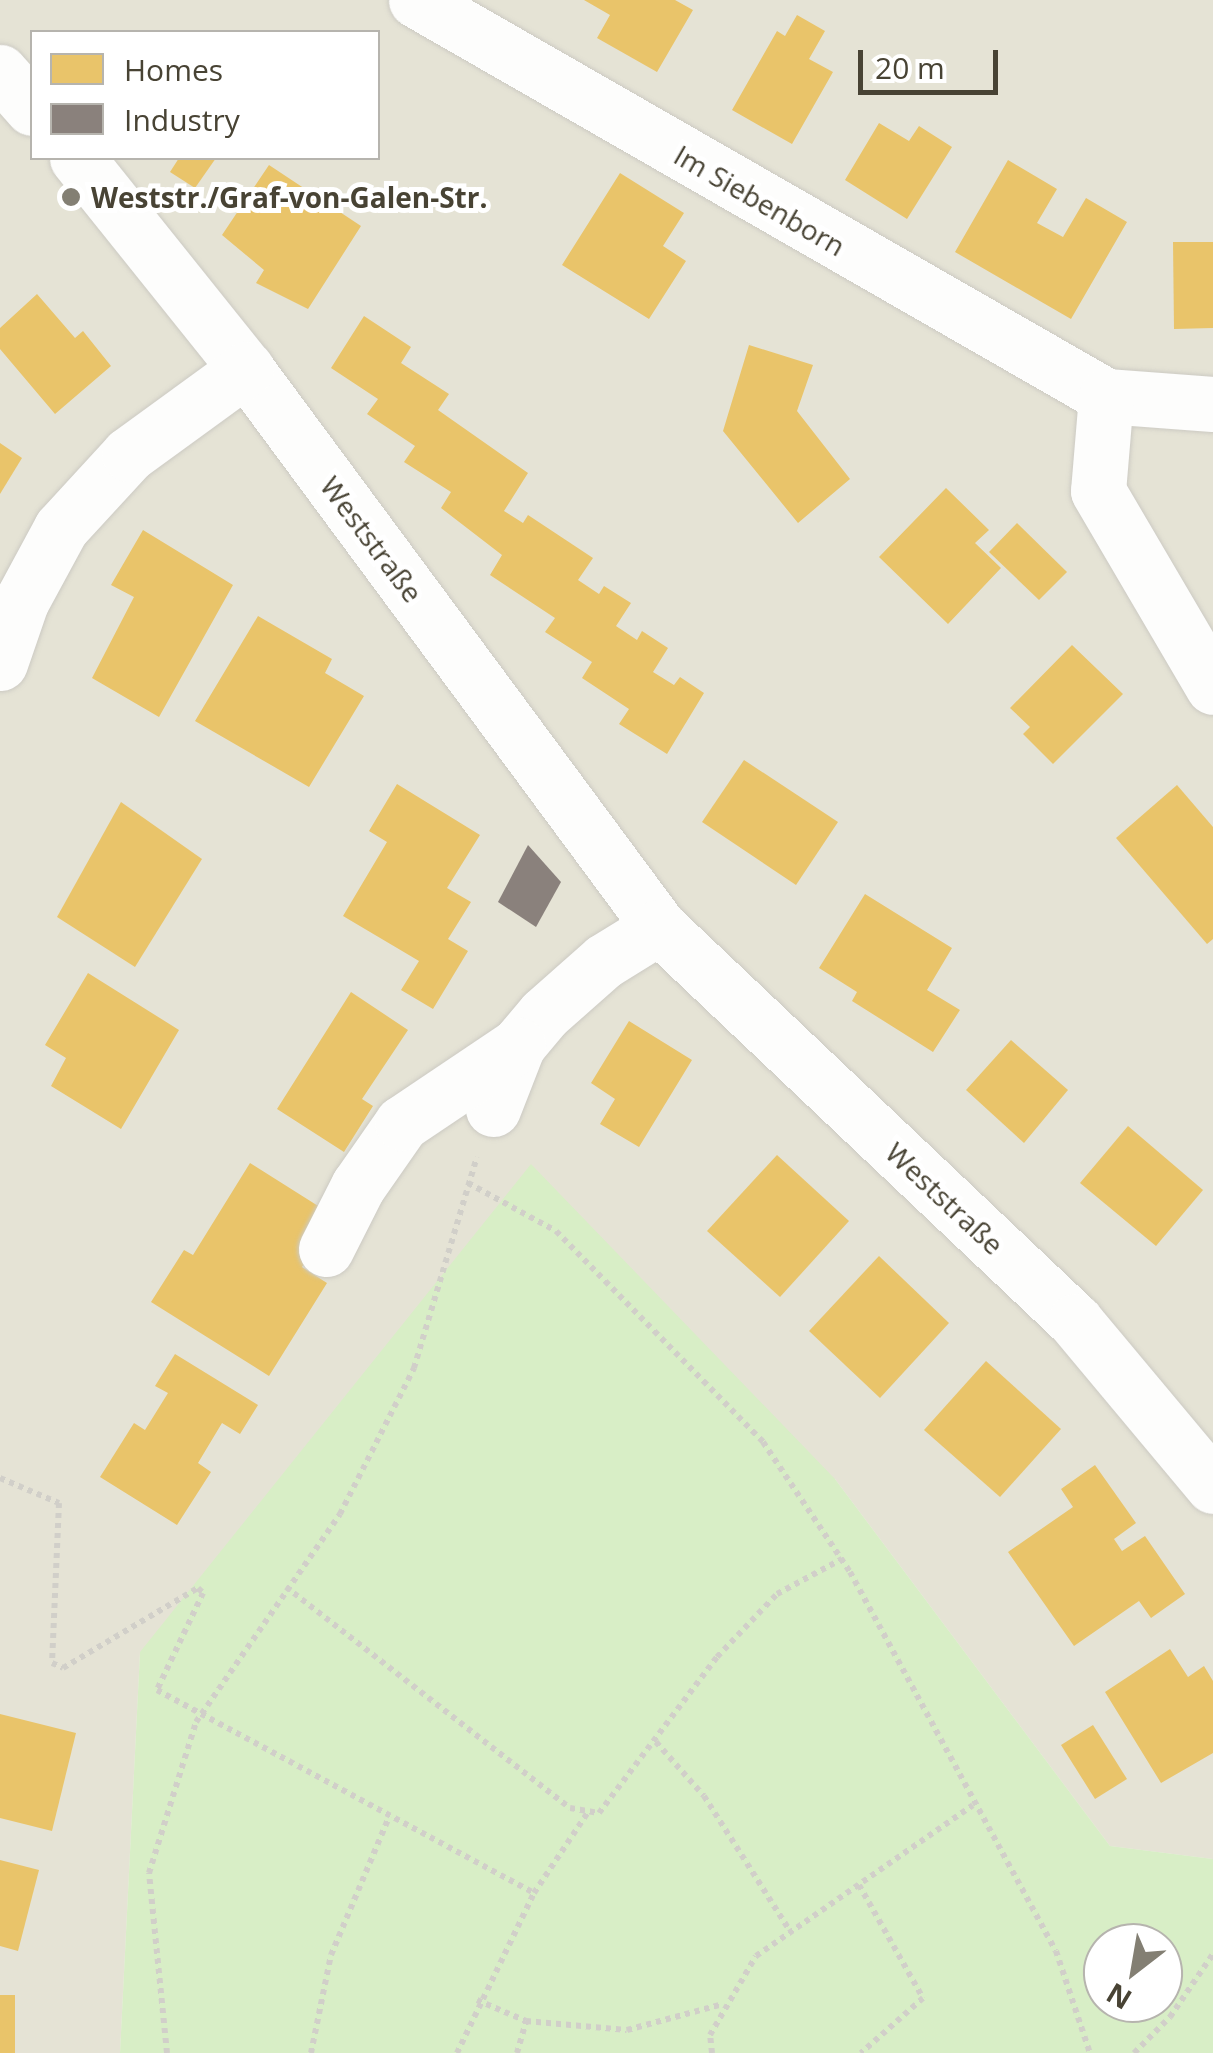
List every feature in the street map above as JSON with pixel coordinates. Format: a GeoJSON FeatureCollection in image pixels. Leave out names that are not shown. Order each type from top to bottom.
{"type":"FeatureCollection","features":[{"type":"Feature","properties":{"kind":"street","name":"Im Siebenborn"},"geometry":{"type":"LineString","coordinates":[[416,0],[1106,396],[1213,404]]}},
{"type":"Feature","properties":{"kind":"street"},"geometry":{"type":"LineString","coordinates":[[0,72],[30,106]]}},
{"type":"Feature","properties":{"kind":"street","name":"Weststraße"},"geometry":{"type":"LineString","coordinates":[[79,160],[246,369],[660,927],[1075,1321],[1213,1486]]}},
{"type":"Feature","properties":{"kind":"street"},"geometry":{"type":"LineString","coordinates":[[0,663],[21,602],[60,528],[130,454],[246,369]]}},
{"type":"Feature","properties":{"kind":"street"},"geometry":{"type":"LineString","coordinates":[[1106,396],[1098,491],[1213,687]]}},
{"type":"Feature","properties":{"kind":"street"},"geometry":{"type":"LineString","coordinates":[[326,1249],[358,1186],[402,1124],[518,1045],[604,961],[660,927]]}},
{"type":"Feature","properties":{"kind":"street"},"geometry":{"type":"LineString","coordinates":[[493,1109],[518,1045]]}},
{"type":"Feature","properties":{"kind":"path"},"geometry":{"type":"LineString","coordinates":[[168,2053],[149,1873],[202,1712],[286,1586],[340,1514],[414,1368],[493,1109]]}},
{"type":"Feature","properties":{"kind":"path"},"geometry":{"type":"LineString","coordinates":[[468,1183],[556,1230],[644,1314],[763,1442],[842,1559],[1056,1951],[1090,2053]]}},
{"type":"Feature","properties":{"kind":"path"},"geometry":{"type":"LineString","coordinates":[[0,1478],[59,1503],[52,1663],[63,1668],[198,1588],[204,1593],[157,1690],[534,1893]]}},
{"type":"Feature","properties":{"kind":"path"},"geometry":{"type":"LineString","coordinates":[[286,1586],[570,1808],[600,1813],[716,1657],[777,1594],[842,1559]]}},
{"type":"Feature","properties":{"kind":"path"},"geometry":{"type":"LineString","coordinates":[[656,1742],[704,1796],[788,1928]]}},
{"type":"Feature","properties":{"kind":"path"},"geometry":{"type":"LineString","coordinates":[[712,2053],[710,2035],[724,2004],[756,1956],[788,1928],[859,1885],[973,1805]]}},
{"type":"Feature","properties":{"kind":"path"},"geometry":{"type":"LineString","coordinates":[[457,2053],[478,2000],[534,1893],[588,1812]]}},
{"type":"Feature","properties":{"kind":"path"},"geometry":{"type":"LineString","coordinates":[[312,2053],[330,1955],[388,1817]]}},
{"type":"Feature","properties":{"kind":"path"},"geometry":{"type":"LineString","coordinates":[[859,1885],[923,1998],[862,2053]]}},
{"type":"Feature","properties":{"kind":"path"},"geometry":{"type":"LineString","coordinates":[[1134,2053],[1170,2018],[1213,1954]]}},
{"type":"Feature","properties":{"kind":"path"},"geometry":{"type":"LineString","coordinates":[[478,2000],[526,2021],[627,2030],[724,2004]]}},
{"type":"Feature","properties":{"kind":"path"},"geometry":{"type":"LineString","coordinates":[[517,2053],[526,2021]]}},
{"type":"Feature","properties":{"kind":"shaded area"},"geometry":{"type":"Polygon","coordinates":[[[0,0],[1213,0],[1213,1859],[1110,1846],[835,1479],[140,1652],[120,2053],[0,2053],[0,0]]]}},
{"type":"Feature","properties":{"kind":"green space"},"geometry":{"type":"Polygon","coordinates":[[[531,1164],[835,1479],[1110,1846],[1213,1859],[1213,2053],[120,2053],[140,1652],[531,1164]]]}},
{"type":"Feature","properties":{"kind":"building: Homes"},"geometry":{"type":"Polygon","coordinates":[[[584,0],[675,0],[693,10],[657,72],[597,38],[610,15],[584,0]]]}},
{"type":"Feature","properties":{"kind":"building: Homes"},"geometry":{"type":"Polygon","coordinates":[[[797,15],[825,31],[809,59],[833,72],[792,144],[732,110],[777,31],[785,36],[797,15]]]}},
{"type":"Feature","properties":{"kind":"building: Homes"},"geometry":{"type":"Polygon","coordinates":[[[879,123],[909,141],[919,126],[952,147],[907,219],[845,180],[879,123]]]}},
{"type":"Feature","properties":{"kind":"building: Homes"},"geometry":{"type":"Polygon","coordinates":[[[178,160],[215,160],[195,188],[170,172],[178,160]]]}},
{"type":"Feature","properties":{"kind":"building: Homes"},"geometry":{"type":"Polygon","coordinates":[[[1008,160],[1057,189],[1037,223],[1063,237],[1086,198],[1127,222],[1071,319],[955,252],[1008,160]]]}},
{"type":"Feature","properties":{"kind":"building: Homes"},"geometry":{"type":"Polygon","coordinates":[[[269,165],[361,226],[308,309],[256,283],[264,270],[222,235],[269,165]]]}},
{"type":"Feature","properties":{"kind":"building: Homes"},"geometry":{"type":"Polygon","coordinates":[[[620,173],[684,213],[663,246],[686,261],[649,319],[562,265],[620,173]]]}},
{"type":"Feature","properties":{"kind":"building: Homes"},"geometry":{"type":"Polygon","coordinates":[[[1173,242],[1213,242],[1213,328],[1174,329],[1173,242]]]}},
{"type":"Feature","properties":{"kind":"building: Homes"},"geometry":{"type":"Polygon","coordinates":[[[37,294],[75,338],[83,331],[111,366],[55,414],[0,349],[0,328],[37,294]]]}},
{"type":"Feature","properties":{"kind":"building: Homes"},"geometry":{"type":"Polygon","coordinates":[[[364,316],[411,347],[401,363],[449,394],[438,410],[528,473],[504,511],[523,523],[528,515],[593,558],[578,580],[599,594],[604,586],[631,603],[616,626],[637,640],[642,631],[668,648],[653,672],[674,685],[680,677],[704,693],[667,754],[619,724],[629,709],[582,678],[592,662],[545,632],[555,618],[490,575],[502,555],[441,508],[451,492],[404,462],[415,446],[367,414],[378,399],[331,368],[364,316]]]}},
{"type":"Feature","properties":{"kind":"building: Homes"},"geometry":{"type":"Polygon","coordinates":[[[749,345],[813,365],[797,411],[850,479],[798,523],[723,431],[749,345]]]}},
{"type":"Feature","properties":{"kind":"building: Homes"},"geometry":{"type":"Polygon","coordinates":[[[0,443],[22,458],[0,494],[0,443]]]}},
{"type":"Feature","properties":{"kind":"building: Homes"},"geometry":{"type":"Polygon","coordinates":[[[946,488],[989,530],[975,543],[1001,568],[948,624],[879,557],[946,488]]]}},
{"type":"Feature","properties":{"kind":"building: Homes"},"geometry":{"type":"Polygon","coordinates":[[[1017,523],[1067,572],[1039,600],[989,552],[1017,523]]]}},
{"type":"Feature","properties":{"kind":"building: Homes"},"geometry":{"type":"Polygon","coordinates":[[[143,530],[233,585],[159,717],[92,678],[134,597],[111,585],[143,530]]]}},
{"type":"Feature","properties":{"kind":"building: Homes"},"geometry":{"type":"Polygon","coordinates":[[[258,616],[332,659],[325,673],[364,696],[309,787],[195,721],[258,616]]]}},
{"type":"Feature","properties":{"kind":"building: Homes"},"geometry":{"type":"Polygon","coordinates":[[[1072,645],[1123,694],[1053,764],[1023,734],[1030,727],[1010,708],[1072,645]]]}},
{"type":"Feature","properties":{"kind":"building: Homes"},"geometry":{"type":"Polygon","coordinates":[[[744,760],[838,822],[796,885],[702,822],[744,760]]]}},
{"type":"Feature","properties":{"kind":"building: Homes"},"geometry":{"type":"Polygon","coordinates":[[[397,784],[480,835],[447,888],[471,902],[448,939],[468,951],[433,1009],[401,990],[419,961],[343,916],[387,842],[369,831],[397,784]]]}},
{"type":"Feature","properties":{"kind":"building: Homes"},"geometry":{"type":"Polygon","coordinates":[[[1177,785],[1213,827],[1213,939],[1207,944],[1116,838],[1177,785]]]}},
{"type":"Feature","properties":{"kind":"building: Homes"},"geometry":{"type":"Polygon","coordinates":[[[121,802],[202,859],[135,967],[57,917],[121,802]]]}},
{"type":"Feature","properties":{"kind":"building: Homes"},"geometry":{"type":"Polygon","coordinates":[[[865,894],[952,948],[927,990],[960,1010],[933,1052],[852,1001],[857,992],[819,968],[865,894]]]}},
{"type":"Feature","properties":{"kind":"building: Homes"},"geometry":{"type":"Polygon","coordinates":[[[88,973],[179,1030],[121,1129],[51,1086],[66,1058],[45,1045],[88,973]]]}},
{"type":"Feature","properties":{"kind":"building: Homes"},"geometry":{"type":"Polygon","coordinates":[[[351,992],[408,1030],[362,1099],[373,1106],[344,1152],[277,1109],[351,992]]]}},
{"type":"Feature","properties":{"kind":"building: Homes"},"geometry":{"type":"Polygon","coordinates":[[[629,1021],[692,1060],[639,1147],[600,1124],[615,1099],[591,1083],[629,1021]]]}},
{"type":"Feature","properties":{"kind":"building: Homes"},"geometry":{"type":"Polygon","coordinates":[[[1011,1040],[1068,1090],[1024,1143],[966,1090],[1011,1040]]]}},
{"type":"Feature","properties":{"kind":"building: Homes"},"geometry":{"type":"Polygon","coordinates":[[[1128,1126],[1203,1190],[1156,1246],[1080,1183],[1128,1126]]]}},
{"type":"Feature","properties":{"kind":"building: Homes"},"geometry":{"type":"Polygon","coordinates":[[[777,1155],[849,1221],[780,1297],[707,1231],[777,1155]]]}},
{"type":"Feature","properties":{"kind":"building: Homes"},"geometry":{"type":"Polygon","coordinates":[[[250,1163],[334,1216],[302,1267],[327,1283],[269,1376],[151,1302],[184,1250],[193,1255],[250,1163]]]}},
{"type":"Feature","properties":{"kind":"building: Homes"},"geometry":{"type":"Polygon","coordinates":[[[879,1256],[949,1323],[880,1398],[809,1331],[879,1256]]]}},
{"type":"Feature","properties":{"kind":"building: Homes"},"geometry":{"type":"Polygon","coordinates":[[[175,1354],[258,1405],[240,1434],[222,1423],[198,1463],[211,1472],[177,1525],[100,1477],[134,1423],[145,1430],[168,1393],[155,1386],[175,1354]]]}},
{"type":"Feature","properties":{"kind":"building: Homes"},"geometry":{"type":"Polygon","coordinates":[[[986,1361],[1061,1429],[1000,1497],[924,1430],[986,1361]]]}},
{"type":"Feature","properties":{"kind":"building: Homes"},"geometry":{"type":"Polygon","coordinates":[[[1095,1465],[1136,1523],[1114,1539],[1122,1551],[1145,1536],[1185,1594],[1151,1618],[1139,1601],[1074,1646],[1008,1552],[1073,1507],[1061,1489],[1095,1465]]]}},
{"type":"Feature","properties":{"kind":"building: Homes"},"geometry":{"type":"Polygon","coordinates":[[[1170,1649],[1188,1677],[1204,1666],[1213,1681],[1213,1753],[1161,1783],[1105,1692],[1170,1649]]]}},
{"type":"Feature","properties":{"kind":"building: Homes"},"geometry":{"type":"Polygon","coordinates":[[[0,1714],[76,1733],[52,1831],[0,1818],[0,1714]]]}},
{"type":"Feature","properties":{"kind":"building: Homes"},"geometry":{"type":"Polygon","coordinates":[[[1093,1725],[1127,1779],[1095,1799],[1061,1745],[1093,1725]]]}},
{"type":"Feature","properties":{"kind":"building: Homes"},"geometry":{"type":"Polygon","coordinates":[[[0,1860],[39,1870],[18,1951],[0,1946],[0,1860]]]}},
{"type":"Feature","properties":{"kind":"building: Homes"},"geometry":{"type":"Polygon","coordinates":[[[0,1995],[15,1995],[15,2053],[0,2053],[0,1995]]]}},
{"type":"Feature","properties":{"kind":"building: Industry"},"geometry":{"type":"Polygon","coordinates":[[[528,845],[561,882],[536,927],[498,902],[528,845]]]}},
{"type":"Feature","properties":{"kind":"place","name":"Weststr./Graf-von-Galen-Str."},"geometry":{"type":"Point","coordinates":[71,197]}}]}
